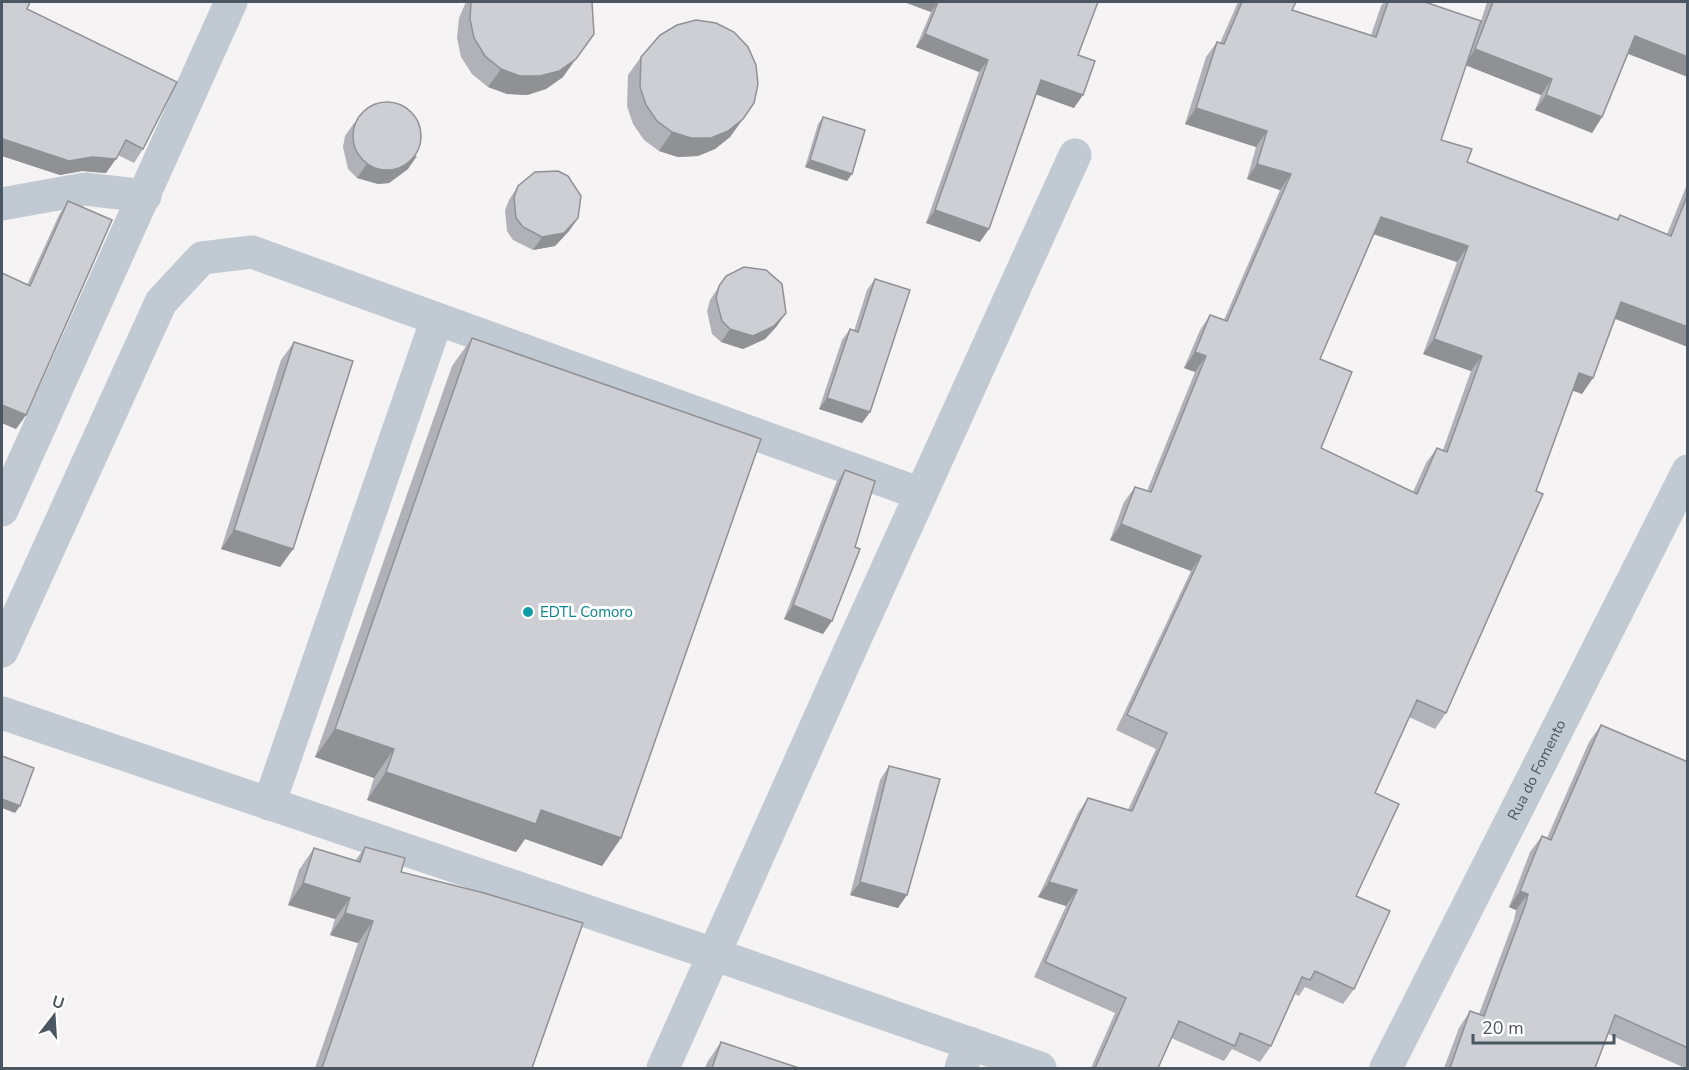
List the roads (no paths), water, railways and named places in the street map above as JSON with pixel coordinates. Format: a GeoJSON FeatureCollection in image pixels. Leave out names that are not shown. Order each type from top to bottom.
{"type":"FeatureCollection","features":[{"type":"Feature","properties":{"kind":"street"},"geometry":{"type":"LineString","coordinates":[[2,510],[231,2]]}},
{"type":"Feature","properties":{"kind":"street"},"geometry":{"type":"LineString","coordinates":[[663,1068],[716,955],[1075,155]]}},
{"type":"Feature","properties":{"kind":"street"},"geometry":{"type":"LineString","coordinates":[[2,204],[85,189],[145,196]]}},
{"type":"Feature","properties":{"kind":"street"},"geometry":{"type":"LineString","coordinates":[[2,651],[161,302],[202,258],[252,252],[921,494]]}},
{"type":"Feature","properties":{"kind":"street"},"geometry":{"type":"LineString","coordinates":[[269,804],[437,319]]}},
{"type":"Feature","properties":{"kind":"street","name":"Rua do Fomento"},"geometry":{"type":"LineString","coordinates":[[1386,1068],[1688,471]]}},
{"type":"Feature","properties":{"kind":"street"},"geometry":{"type":"LineString","coordinates":[[2,714],[716,955],[965,1056],[1040,1068]]}},
{"type":"Feature","properties":{"kind":"place","name":"EDTL Comoro"},"geometry":{"type":"Point","coordinates":[528,612]}}]}
